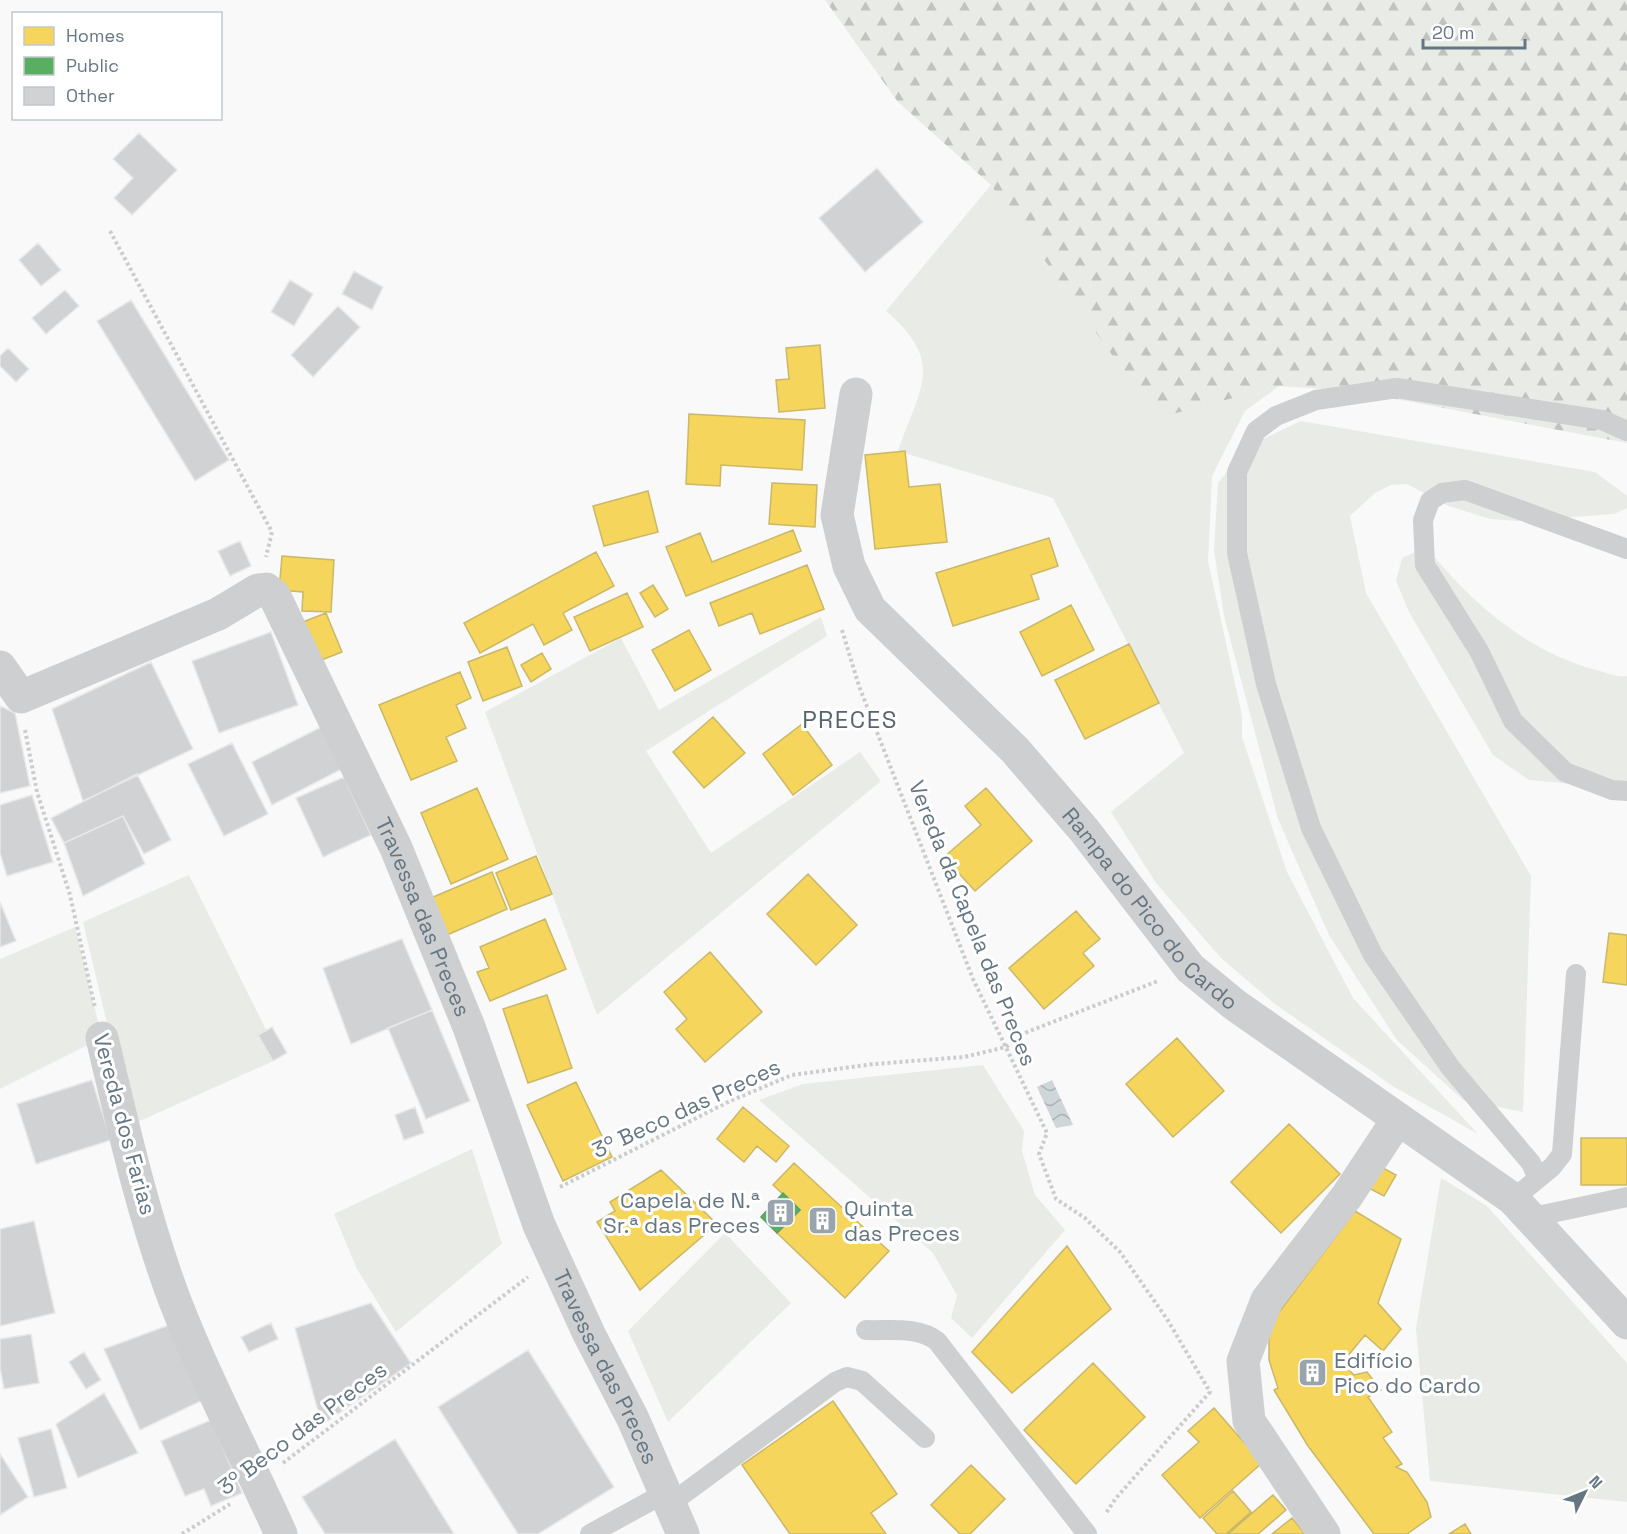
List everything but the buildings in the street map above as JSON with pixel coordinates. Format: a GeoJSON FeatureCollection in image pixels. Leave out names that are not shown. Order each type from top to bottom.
{"type":"FeatureCollection","features":[{"type":"Feature","properties":{"kind":"street","name":"Rampa do Pico do Cardo"},"geometry":{"type":"LineString","coordinates":[[856,394],[837,514],[849,566],[870,609],[1015,750],[1084,830],[1190,968],[1234,1005],[1521,1208],[1627,1323]]}},
{"type":"Feature","properties":{"kind":"street","name":"Travessa das Preces"},"geometry":{"type":"LineString","coordinates":[[258,590],[266,589],[274,595],[396,848],[469,1027],[530,1203],[553,1257],[633,1419],[683,1534]]}},
{"type":"Feature","properties":{"kind":"street"},"geometry":{"type":"LineString","coordinates":[[0,667],[21,697],[218,614],[258,590]]}},
{"type":"Feature","properties":{"kind":"street","name":"Vereda dos Farias"},"geometry":{"type":"LineString","coordinates":[[102,1038],[129,1155],[175,1300],[215,1399],[259,1484],[281,1534]]}},
{"type":"Feature","properties":{"kind":"street"},"geometry":{"type":"LineString","coordinates":[[1324,1534],[1249,1421],[1243,1361],[1267,1300],[1347,1196],[1398,1119]]}},
{"type":"Feature","properties":{"kind":"lane"},"geometry":{"type":"LineString","coordinates":[[1538,1178],[1531,1163],[1450,1067],[1373,955],[1311,828],[1266,684],[1237,553],[1237,472],[1256,431],[1276,416],[1316,400],[1397,388],[1602,420],[1627,431]]}},
{"type":"Feature","properties":{"kind":"lane"},"geometry":{"type":"LineString","coordinates":[[1627,549],[1465,490],[1442,493],[1430,501],[1423,520],[1425,565],[1479,651],[1513,722],[1565,772],[1612,790],[1627,791]]}},
{"type":"Feature","properties":{"kind":"lane"},"geometry":{"type":"LineString","coordinates":[[1521,1208],[1538,1178],[1552,1167],[1562,1154],[1576,974]]}},
{"type":"Feature","properties":{"kind":"lane"},"geometry":{"type":"LineString","coordinates":[[1521,1208],[1627,1197]]}},
{"type":"Feature","properties":{"kind":"lane"},"geometry":{"type":"LineString","coordinates":[[866,1330],[927,1333],[937,1341],[1088,1534]]}},
{"type":"Feature","properties":{"kind":"lane"},"geometry":{"type":"LineString","coordinates":[[591,1534],[667,1498],[836,1382],[848,1377],[862,1381],[925,1437]]}},
{"type":"Feature","properties":{"kind":"path"},"geometry":{"type":"LineString","coordinates":[[110,231],[272,532],[258,590]]}},
{"type":"Feature","properties":{"kind":"path","name":"Vereda da Capela das Preces"},"geometry":{"type":"LineString","coordinates":[[839,620],[859,686],[973,979],[1006,1047],[1019,1080],[1047,1133],[1039,1154],[1056,1199],[1085,1218],[1120,1252],[1167,1319],[1210,1392],[1116,1498],[1104,1516]]}},
{"type":"Feature","properties":{"kind":"path","name":"Vereda dos Farias"},"geometry":{"type":"LineString","coordinates":[[21,697],[23,723],[37,792],[70,896],[102,1038]]}},
{"type":"Feature","properties":{"kind":"path"},"geometry":{"type":"LineString","coordinates":[[1006,1047],[1027,1032],[1190,968]]}},
{"type":"Feature","properties":{"kind":"path","name":"3º Beco das Preces"},"geometry":{"type":"LineString","coordinates":[[530,1203],[730,1101],[792,1075],[874,1064],[964,1057],[1006,1047]]}},
{"type":"Feature","properties":{"kind":"path","name":"3º Beco das Preces"},"geometry":{"type":"LineString","coordinates":[[182,1534],[259,1484],[281,1464],[553,1257]]}},
{"type":"Feature","properties":{"kind":"green space"},"geometry":{"type":"Polygon","coordinates":[[[825,0],[1627,0],[1627,443],[1354,391],[1279,386],[1157,418],[991,185],[898,102],[825,0]]]}},
{"type":"Feature","properties":{"kind":"green space"},"geometry":{"type":"Polygon","coordinates":[[[991,185],[1157,417],[1279,386],[1245,411],[1212,476],[1208,561],[1242,716],[1242,737],[1287,872],[1353,998],[1478,1134],[1394,1087],[1275,1004],[1221,958],[1156,883],[1111,812],[1184,753],[1053,498],[898,451],[920,392],[923,376],[922,361],[905,329],[886,311],[991,185]]]}},
{"type":"Feature","properties":{"kind":"green space"},"geometry":{"type":"Polygon","coordinates":[[[1301,421],[1595,472],[1627,496],[1627,508],[1614,514],[1518,521],[1490,519],[1446,505],[1407,484],[1391,485],[1375,493],[1350,516],[1366,593],[1531,876],[1523,1112],[1463,1100],[1397,1040],[1329,935],[1278,819],[1224,616],[1214,550],[1218,483],[1248,446],[1301,421]]]}},
{"type":"Feature","properties":{"kind":"green space"},"geometry":{"type":"Polygon","coordinates":[[[1426,547],[1481,605],[1523,637],[1570,661],[1611,674],[1627,676],[1627,784],[1605,787],[1529,780],[1493,755],[1409,612],[1396,581],[1402,558],[1426,547]]]}},
{"type":"Feature","properties":{"kind":"green space"},"geometry":{"type":"Polygon","coordinates":[[[821,617],[827,636],[646,751],[711,853],[860,752],[881,781],[597,1015],[485,712],[621,638],[659,710],[821,617]]]}},
{"type":"Feature","properties":{"kind":"green space"},"geometry":{"type":"Polygon","coordinates":[[[189,875],[280,1058],[131,1125],[83,922],[189,875]]]}},
{"type":"Feature","properties":{"kind":"green space"},"geometry":{"type":"Polygon","coordinates":[[[75,927],[102,1038],[0,1089],[0,959],[75,927]]]}},
{"type":"Feature","properties":{"kind":"green space"},"geometry":{"type":"Polygon","coordinates":[[[983,1065],[1024,1131],[1022,1151],[1035,1195],[1065,1230],[972,1338],[951,1318],[957,1295],[933,1253],[759,1100],[803,1084],[983,1065]]]}},
{"type":"Feature","properties":{"kind":"green space"},"geometry":{"type":"Polygon","coordinates":[[[472,1149],[502,1244],[396,1332],[357,1269],[334,1214],[472,1149]]]}},
{"type":"Feature","properties":{"kind":"green space"},"geometry":{"type":"Polygon","coordinates":[[[1441,1178],[1487,1206],[1627,1363],[1627,1502],[1430,1481],[1416,1328],[1441,1178]]]}},
{"type":"Feature","properties":{"kind":"green space"},"geometry":{"type":"Polygon","coordinates":[[[725,1233],[791,1303],[668,1422],[628,1331],[725,1233]]]}},
{"type":"Feature","properties":{"kind":"water"},"geometry":{"type":"Polygon","coordinates":[[[1052,1080],[1073,1125],[1056,1128],[1037,1087],[1052,1080]]]}},
{"type":"Feature","properties":{"kind":"place","name":"Capela de N.ª Sr.ª das Preces"},"geometry":{"type":"Point","coordinates":[781,1213]}},
{"type":"Feature","properties":{"kind":"place","name":"Quinta das Preces"},"geometry":{"type":"Point","coordinates":[823,1221]}},
{"type":"Feature","properties":{"kind":"place","name":"Edifício Pico do Cardo"},"geometry":{"type":"Point","coordinates":[1313,1373]}},
{"type":"Feature","properties":{"kind":"district","name":"PRECES"},"geometry":{"type":"Point","coordinates":[850,720]}}]}
